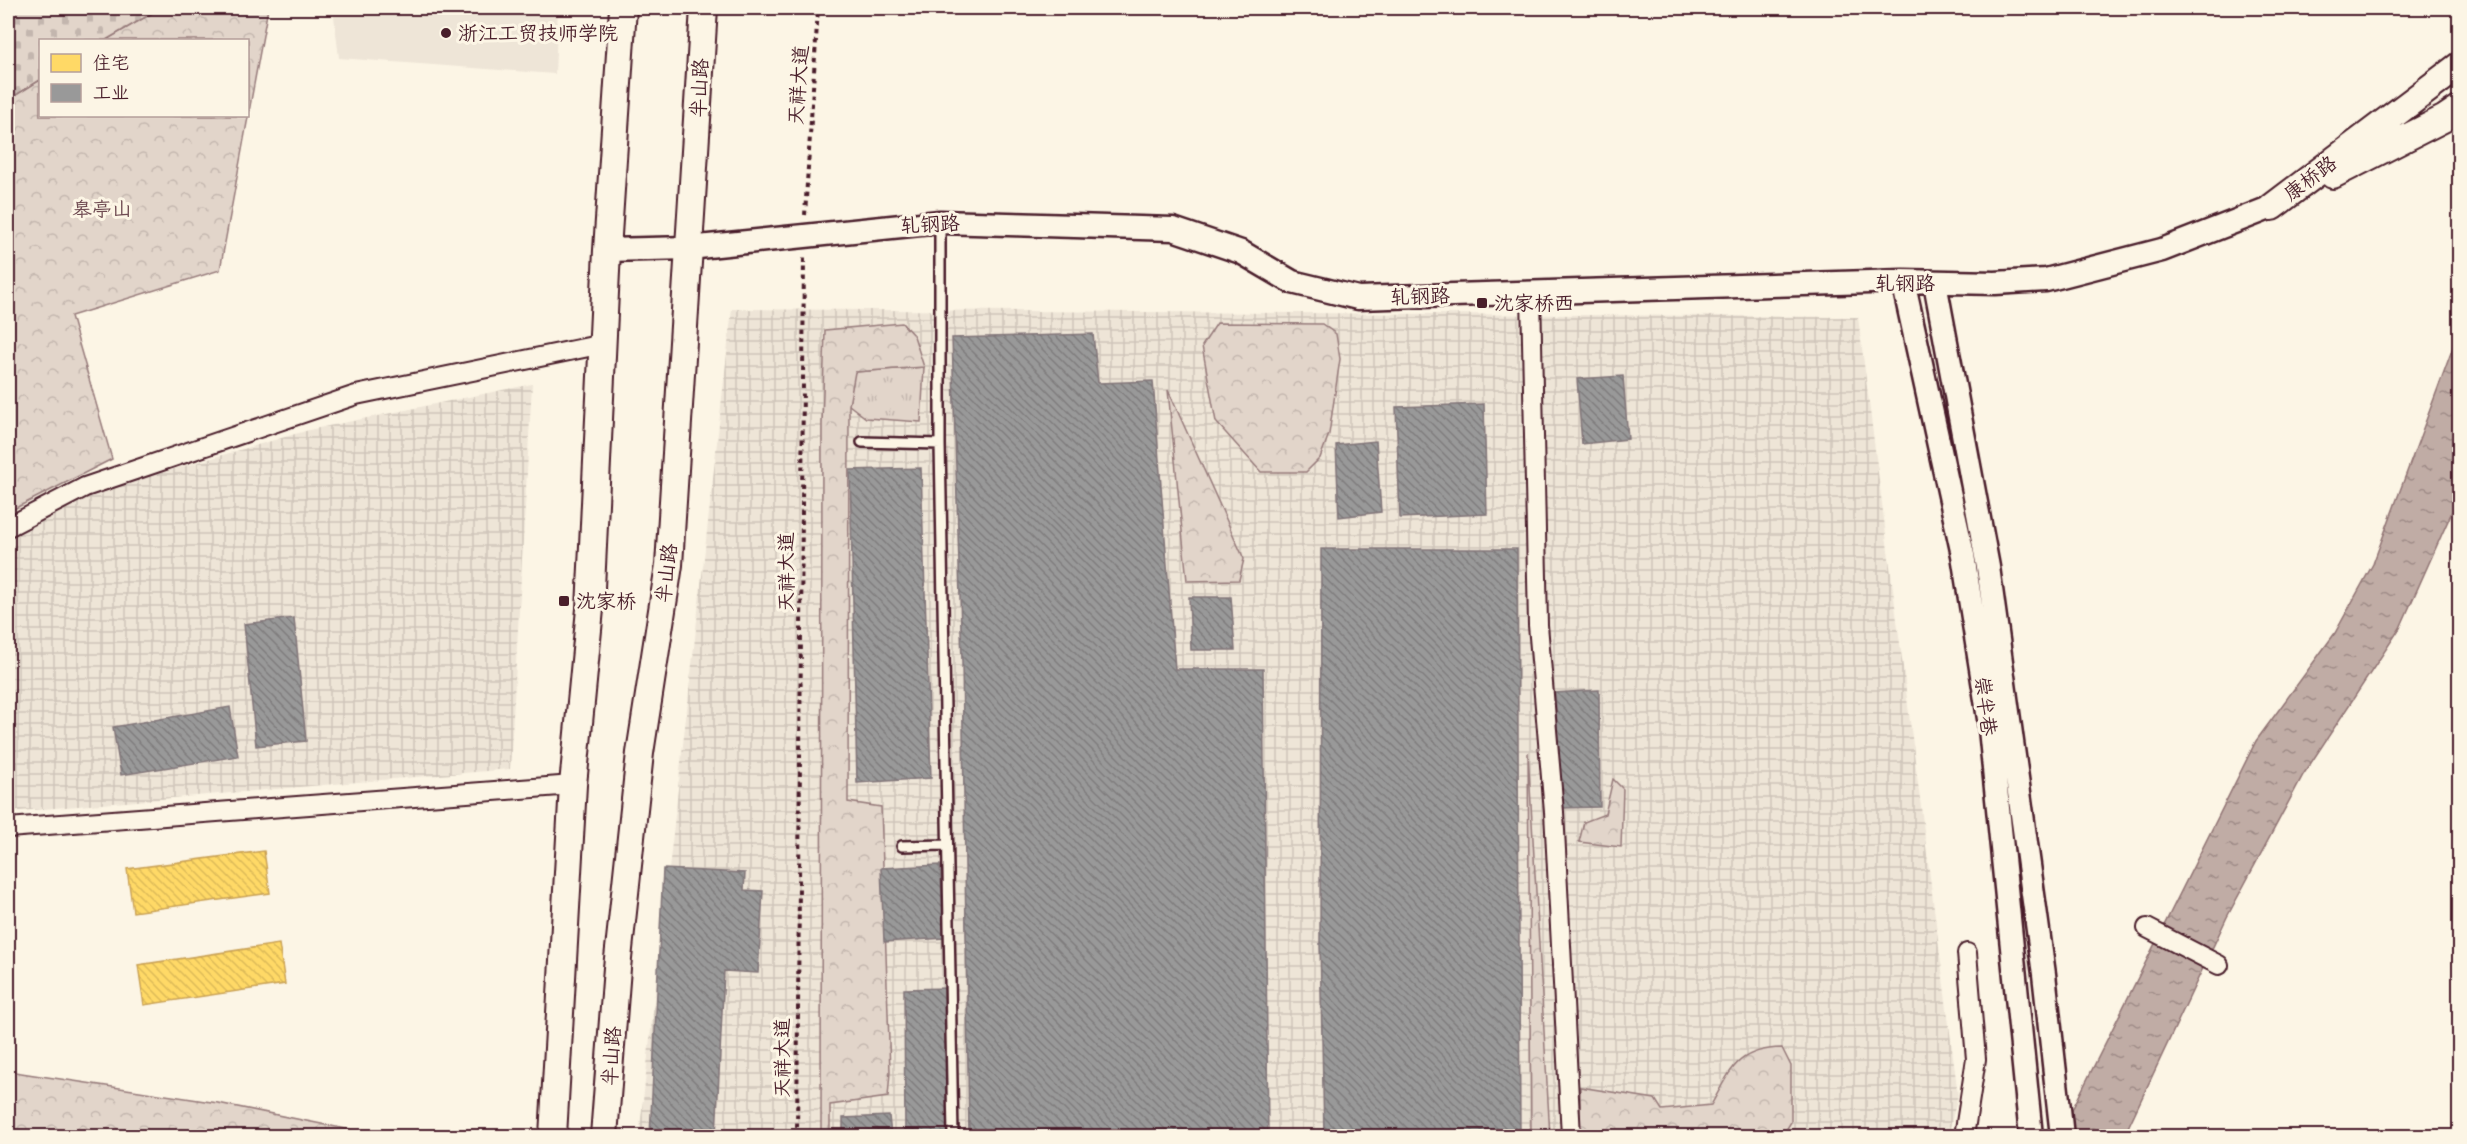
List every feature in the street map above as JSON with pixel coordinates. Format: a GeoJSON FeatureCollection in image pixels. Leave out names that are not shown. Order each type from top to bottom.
{"type":"FeatureCollection","features":[{"type":"Feature","properties":{"kind":"main road"},"geometry":{"type":"LineString","coordinates":[[553,1137],[573,785],[590,609],[607,250],[623,8]]}},
{"type":"Feature","properties":{"kind":"main road","name":"半山路"},"geometry":{"type":"LineString","coordinates":[[604,1137],[617,968],[640,753],[669,566],[704,8]]}},
{"type":"Feature","properties":{"kind":"main road","name":"康桥路"},"geometry":{"type":"LineString","coordinates":[[2272,207],[2460,65]]}},
{"type":"Feature","properties":{"kind":"main road","name":"康桥路"},"geometry":{"type":"LineString","coordinates":[[2272,207],[2445,118],[2460,108]]}},
{"type":"Feature","properties":{"kind":"street","name":"轧钢路"},"geometry":{"type":"LineString","coordinates":[[607,250],[689,248],[940,222],[1173,229],[1241,252],[1292,282],[1358,298],[1531,294],[1903,281],[2046,280],[2162,250],[2272,207]]}},
{"type":"Feature","properties":{"kind":"street","name":"崇半巷"},"geometry":{"type":"LineString","coordinates":[[1903,281],[1954,511],[1983,678],[2031,1137]]}},
{"type":"Feature","properties":{"kind":"street","name":"崇半巷"},"geometry":{"type":"LineString","coordinates":[[1935,282],[1988,567],[2024,822],[2062,1137]]}},
{"type":"Feature","properties":{"kind":"street"},"geometry":{"type":"LineString","coordinates":[[1531,294],[1538,625],[1554,812],[1571,1137]]}},
{"type":"Feature","properties":{"kind":"street"},"geometry":{"type":"LineString","coordinates":[[8,527],[85,487],[356,395],[603,344]]}},
{"type":"Feature","properties":{"kind":"street"},"geometry":{"type":"LineString","coordinates":[[8,828],[573,785]]}},
{"type":"Feature","properties":{"kind":"street"},"geometry":{"type":"LineString","coordinates":[[2147,928],[2219,965]]}},
{"type":"Feature","properties":{"kind":"street"},"geometry":{"type":"LineString","coordinates":[[1964,1137],[1976,1059],[1967,952]]}},
{"type":"Feature","properties":{"kind":"lane"},"geometry":{"type":"LineString","coordinates":[[940,222],[940,444],[953,1137]]}},
{"type":"Feature","properties":{"kind":"lane"},"geometry":{"type":"LineString","coordinates":[[862,442],[940,444]]}},
{"type":"Feature","properties":{"kind":"lane"},"geometry":{"type":"LineString","coordinates":[[902,846],[947,845]]}},
{"type":"Feature","properties":{"kind":"path","name":"天祥大道"},"geometry":{"type":"LineString","coordinates":[[796,1137],[804,235],[818,8]]}},
{"type":"Feature","properties":{"kind":"shaded area","name":"浙江工贸技师学院"},"geometry":{"type":"Polygon","coordinates":[[[333,8],[558,8],[555,74],[339,58],[333,8]]]}},
{"type":"Feature","properties":{"kind":"shaded area"},"geometry":{"type":"Polygon","coordinates":[[[732,309],[1858,317],[1958,1095],[1948,1136],[639,1136],[732,309]]]}},
{"type":"Feature","properties":{"kind":"shaded area"},"geometry":{"type":"Polygon","coordinates":[[[532,384],[510,769],[8,812],[8,527],[54,504],[309,430],[532,384]]]}},
{"type":"Feature","properties":{"kind":"green space"},"geometry":{"type":"Polygon","coordinates":[[[8,8],[161,8],[108,39],[39,39],[39,81],[8,100],[8,8]]]}},
{"type":"Feature","properties":{"kind":"green space","name":"皋亭山"},"geometry":{"type":"Polygon","coordinates":[[[161,8],[268,8],[249,112],[249,39],[108,39],[161,8]]]}},
{"type":"Feature","properties":{"kind":"green space","name":"皋亭山"},"geometry":{"type":"Polygon","coordinates":[[[39,81],[39,117],[248,117],[220,270],[71,316],[112,459],[8,512],[8,100],[39,81]]]}},
{"type":"Feature","properties":{"kind":"green space"},"geometry":{"type":"Polygon","coordinates":[[[902,323],[914,336],[924,367],[855,372],[849,405],[848,802],[881,807],[890,1072],[888,1097],[830,1105],[830,1136],[821,1136],[822,424],[825,330],[902,323]]]}},
{"type":"Feature","properties":{"kind":"green space"},"geometry":{"type":"Polygon","coordinates":[[[1217,323],[1322,324],[1336,334],[1340,359],[1329,434],[1320,458],[1306,472],[1261,472],[1216,422],[1202,346],[1217,323]]]}},
{"type":"Feature","properties":{"kind":"green space"},"geometry":{"type":"Polygon","coordinates":[[[924,367],[921,422],[866,418],[849,405],[854,372],[924,367]]]}},
{"type":"Feature","properties":{"kind":"green space"},"geometry":{"type":"Polygon","coordinates":[[[1168,390],[1244,559],[1239,580],[1187,581],[1168,390]]]}},
{"type":"Feature","properties":{"kind":"green space"},"geometry":{"type":"Polygon","coordinates":[[[1528,752],[1550,1136],[1531,1136],[1528,752]]]}},
{"type":"Feature","properties":{"kind":"green space"},"geometry":{"type":"Polygon","coordinates":[[[1613,779],[1623,789],[1621,847],[1579,842],[1584,822],[1605,814],[1613,779]]]}},
{"type":"Feature","properties":{"kind":"green space"},"geometry":{"type":"Polygon","coordinates":[[[1782,1048],[1791,1066],[1791,1122],[1783,1135],[1580,1130],[1580,1087],[1655,1099],[1662,1110],[1711,1105],[1730,1072],[1745,1057],[1754,1052],[1782,1048]]]}},
{"type":"Feature","properties":{"kind":"green space"},"geometry":{"type":"Polygon","coordinates":[[[8,1071],[218,1103],[371,1134],[371,1136],[8,1136],[8,1071]]]}},
{"type":"Feature","properties":{"kind":"water"},"geometry":{"type":"Polygon","coordinates":[[[2459,331],[2459,496],[2400,628],[2303,775],[2227,917],[2124,1136],[2059,1136],[2256,741],[2335,633],[2373,564],[2459,331]]]}},
{"type":"Feature","properties":{"kind":"building: 住宅"},"geometry":{"type":"Polygon","coordinates":[[[264,851],[270,893],[133,912],[127,869],[264,851]]]}},
{"type":"Feature","properties":{"kind":"building: 住宅"},"geometry":{"type":"Polygon","coordinates":[[[279,944],[285,984],[144,1005],[138,965],[279,944]]]}},
{"type":"Feature","properties":{"kind":"building: 工业"},"geometry":{"type":"Polygon","coordinates":[[[1093,334],[1098,383],[1153,381],[1175,669],[1263,669],[1268,1136],[969,1136],[962,662],[952,338],[1093,334]]]}},
{"type":"Feature","properties":{"kind":"building: 工业"},"geometry":{"type":"Polygon","coordinates":[[[1623,376],[1628,439],[1582,444],[1577,379],[1623,376]]]}},
{"type":"Feature","properties":{"kind":"building: 工业"},"geometry":{"type":"Polygon","coordinates":[[[1484,404],[1487,514],[1400,518],[1396,407],[1484,404]]]}},
{"type":"Feature","properties":{"kind":"building: 工业"},"geometry":{"type":"Polygon","coordinates":[[[1376,441],[1381,512],[1339,517],[1336,445],[1376,441]]]}},
{"type":"Feature","properties":{"kind":"building: 工业"},"geometry":{"type":"Polygon","coordinates":[[[921,468],[931,778],[857,783],[850,470],[921,468]]]}},
{"type":"Feature","properties":{"kind":"building: 工业"},"geometry":{"type":"Polygon","coordinates":[[[1321,549],[1517,549],[1520,1136],[1324,1136],[1320,943],[1321,549]]]}},
{"type":"Feature","properties":{"kind":"building: 工业"},"geometry":{"type":"Polygon","coordinates":[[[1189,597],[1231,597],[1235,650],[1191,650],[1189,597]]]}},
{"type":"Feature","properties":{"kind":"building: 工业"},"geometry":{"type":"Polygon","coordinates":[[[294,618],[306,741],[256,746],[244,624],[294,618]]]}},
{"type":"Feature","properties":{"kind":"building: 工业"},"geometry":{"type":"Polygon","coordinates":[[[1599,690],[1600,807],[1562,808],[1555,693],[1599,690]]]}},
{"type":"Feature","properties":{"kind":"building: 工业"},"geometry":{"type":"Polygon","coordinates":[[[230,707],[238,756],[121,775],[113,727],[230,707]]]}},
{"type":"Feature","properties":{"kind":"building: 工业"},"geometry":{"type":"Polygon","coordinates":[[[940,865],[945,938],[884,942],[881,868],[940,865]]]}},
{"type":"Feature","properties":{"kind":"building: 工业"},"geometry":{"type":"Polygon","coordinates":[[[663,869],[745,873],[744,890],[763,891],[758,973],[724,971],[716,1136],[650,1136],[663,869]]]}},
{"type":"Feature","properties":{"kind":"building: 工业"},"geometry":{"type":"Polygon","coordinates":[[[948,988],[950,1136],[905,1136],[904,989],[948,988]]]}},
{"type":"Feature","properties":{"kind":"building: 工业"},"geometry":{"type":"Polygon","coordinates":[[[889,1116],[891,1136],[843,1136],[843,1118],[889,1116]]]}},
{"type":"Feature","properties":{"kind":"place","name":"浙江工贸技师学院"},"geometry":{"type":"Point","coordinates":[446,33]}},
{"type":"Feature","properties":{"kind":"place","name":"沈家桥西"},"geometry":{"type":"Point","coordinates":[1482,303]}},
{"type":"Feature","properties":{"kind":"place","name":"沈家桥"},"geometry":{"type":"Point","coordinates":[564,601]}}]}
